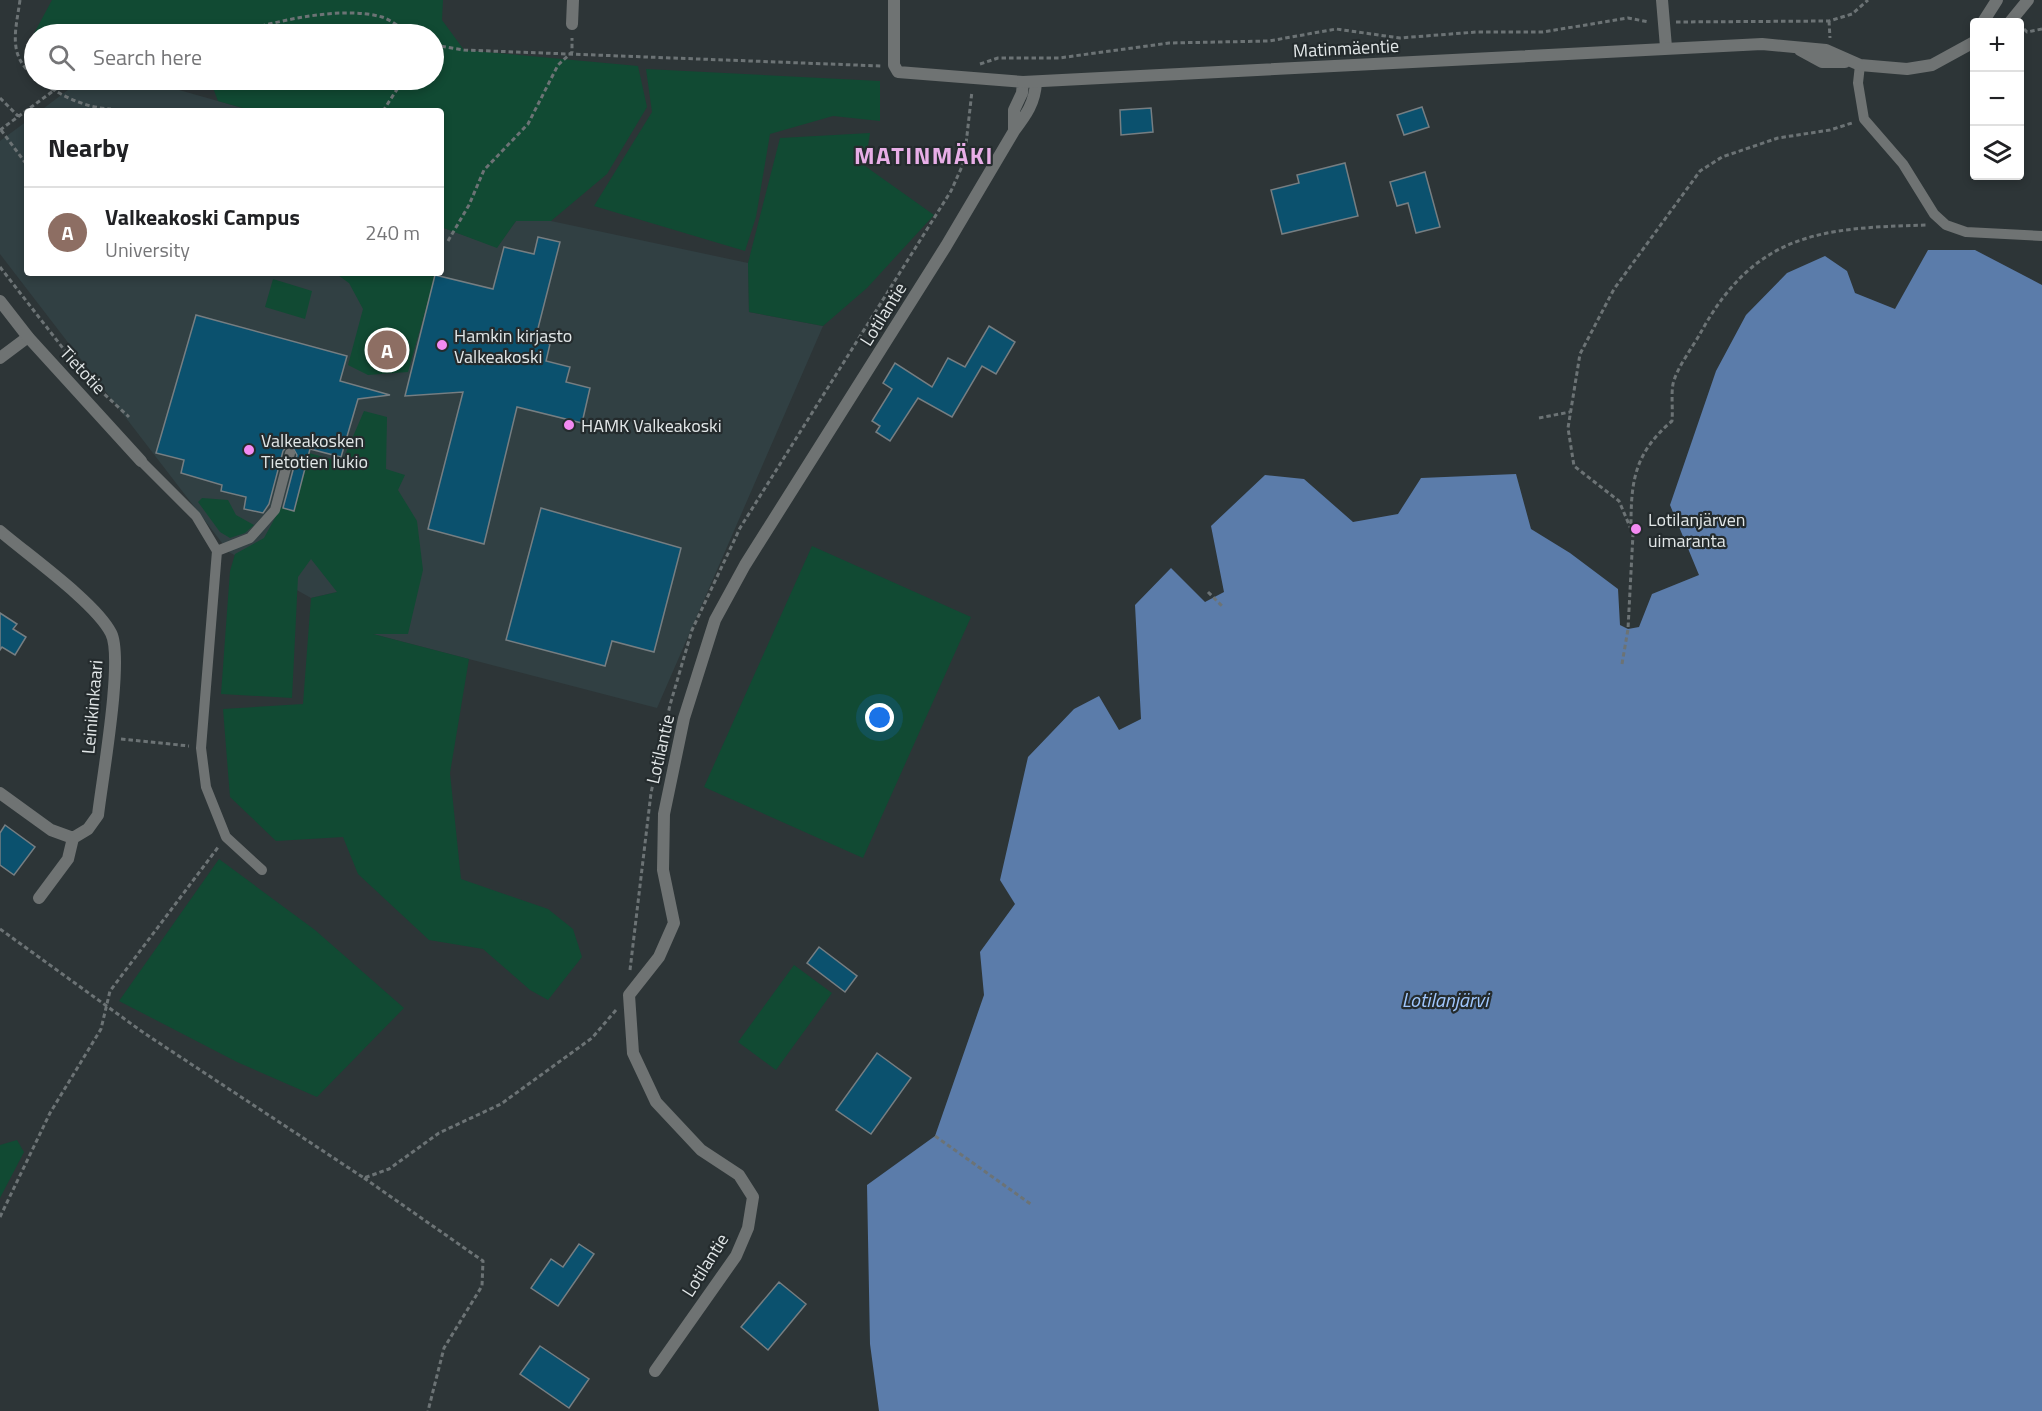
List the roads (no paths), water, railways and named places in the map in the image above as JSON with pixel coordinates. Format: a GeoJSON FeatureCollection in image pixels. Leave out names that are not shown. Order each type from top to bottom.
{"type":"FeatureCollection","features":[{"type":"Feature","properties":{"kind":"street"},"geometry":{"type":"LineString","coordinates":[[572,24],[573,0]]}},
{"type":"Feature","properties":{"kind":"street","name":"Matinmäentie"},"geometry":{"type":"LineString","coordinates":[[894,0],[896,69],[1023,82],[1365,66],[1666,47],[1762,44],[1796,48],[1822,62],[1907,69],[1932,64],[1970,44]]}},
{"type":"Feature","properties":{"kind":"street"},"geometry":{"type":"LineString","coordinates":[[1662,0],[1666,47]]}},
{"type":"Feature","properties":{"kind":"street"},"geometry":{"type":"LineString","coordinates":[[1986,18],[1997,0]]}},
{"type":"Feature","properties":{"kind":"street"},"geometry":{"type":"LineString","coordinates":[[2013,18],[2028,0]]}},
{"type":"Feature","properties":{"kind":"street","name":"Lotilantie"},"geometry":{"type":"LineString","coordinates":[[1014,131],[1014,110],[1022,93],[1023,82]]}},
{"type":"Feature","properties":{"kind":"street","name":"Lotilantie"},"geometry":{"type":"LineString","coordinates":[[655,1371],[736,1256],[748,1228],[753,1197],[739,1175],[701,1150],[656,1102],[633,1053],[629,995],[659,957],[674,922],[663,870],[664,814],[684,718],[716,620],[745,565],[946,246],[1035,98],[1036,82]]}},
{"type":"Feature","properties":{"kind":"street","name":"Tietotie"},"geometry":{"type":"LineString","coordinates":[[0,301],[28,337],[141,461]]}},
{"type":"Feature","properties":{"kind":"street"},"geometry":{"type":"LineString","coordinates":[[0,358],[28,337]]}},
{"type":"Feature","properties":{"kind":"street","name":"Leinikinkaari"},"geometry":{"type":"LineString","coordinates":[[0,531],[100,615],[112,635],[116,664],[98,815],[88,829],[73,838]]}},
{"type":"Feature","properties":{"kind":"street"},"geometry":{"type":"LineString","coordinates":[[0,792],[51,830],[73,838],[68,859],[39,898]]}},
{"type":"Feature","properties":{"kind":"lane"},"geometry":{"type":"LineString","coordinates":[[1855,64],[1864,119],[1903,164],[1934,214],[1946,225],[1966,232],[2042,236]]}},
{"type":"Feature","properties":{"kind":"lane"},"geometry":{"type":"LineString","coordinates":[[217,551],[250,538],[275,510],[290,453]]}},
{"type":"Feature","properties":{"kind":"lane"},"geometry":{"type":"LineString","coordinates":[[141,461],[196,516],[217,551],[201,748],[206,787],[226,837],[262,870]]}},
{"type":"Feature","properties":{"kind":"water","name":"Lotilanjärvi"},"geometry":{"type":"Polygon","coordinates":[[[1928,250],[1975,250],[2042,285],[2042,1411],[879,1411],[870,1344],[867,1185],[935,1136],[984,995],[980,952],[1015,904],[1000,880],[1028,757],[1074,709],[1099,696],[1119,730],[1141,719],[1135,605],[1171,568],[1205,602],[1224,592],[1211,526],[1265,475],[1304,479],[1353,522],[1398,514],[1421,478],[1516,474],[1531,529],[1570,553],[1618,589],[1620,625],[1628,629],[1639,627],[1652,594],[1699,575],[1670,505],[1716,371],[1746,315],[1787,273],[1825,256],[1847,271],[1855,293],[1895,309],[1928,250]]]}},
{"type":"Feature","properties":{"kind":"place","name":"Hamkin kirjasto Valkeakoski"},"geometry":{"type":"Point","coordinates":[442,345]}},
{"type":"Feature","properties":{"kind":"place","name":"Valkeakoski Campus"},"geometry":{"type":"Point","coordinates":[387,350]}},
{"type":"Feature","properties":{"kind":"place","name":"HAMK Valkeakoski"},"geometry":{"type":"Point","coordinates":[569,425]}},
{"type":"Feature","properties":{"kind":"place","name":"Valkeakosken Tietotien lukio"},"geometry":{"type":"Point","coordinates":[249,450]}},
{"type":"Feature","properties":{"kind":"place","name":"Lotilanjärven uimaranta"},"geometry":{"type":"Point","coordinates":[1636,529]}},
{"type":"Feature","properties":{"kind":"district","name":"MATINMÄKI"},"geometry":{"type":"Point","coordinates":[924,155]}}]}
